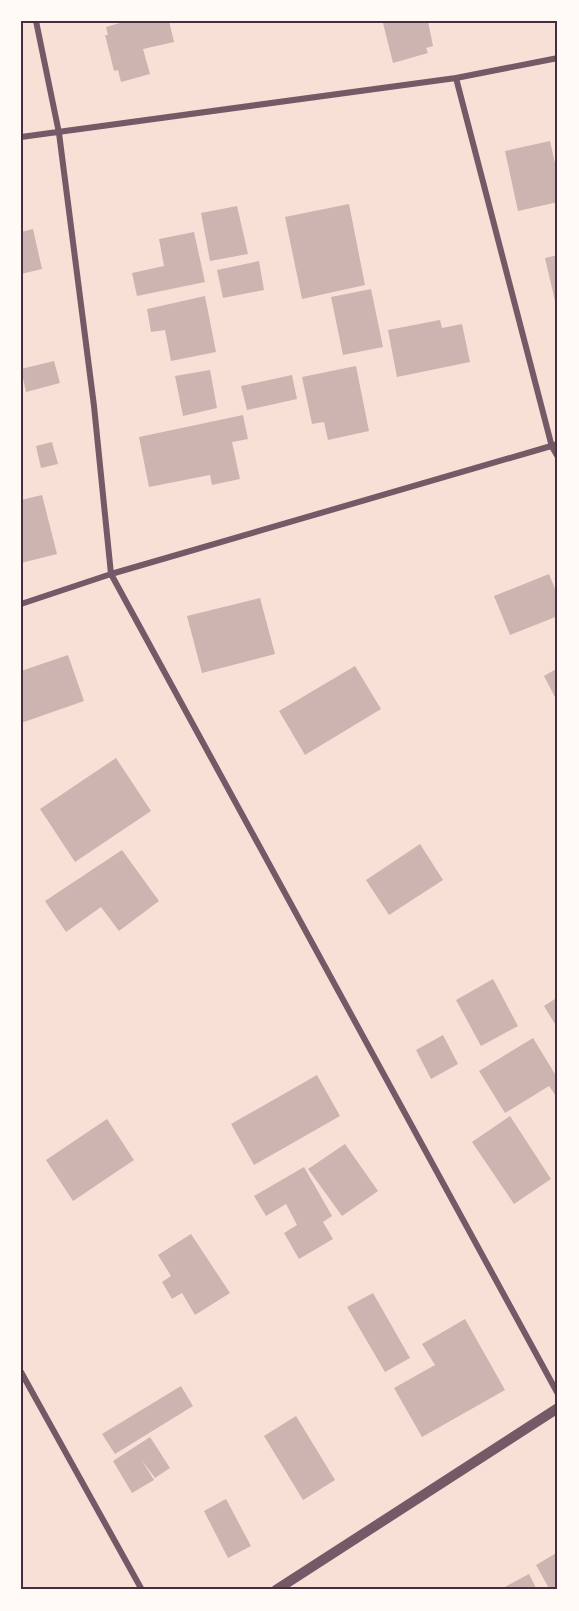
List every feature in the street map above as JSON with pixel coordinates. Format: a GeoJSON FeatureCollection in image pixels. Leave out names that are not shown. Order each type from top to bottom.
{"type":"FeatureCollection","features":[{"type":"Feature","properties":{"kind":"street"},"geometry":{"type":"LineString","coordinates":[[36,21],[59,133],[94,406],[111,574],[558,1394]]}},
{"type":"Feature","properties":{"kind":"street"},"geometry":{"type":"LineString","coordinates":[[21,137],[456,78],[558,58]]}},
{"type":"Feature","properties":{"kind":"street"},"geometry":{"type":"LineString","coordinates":[[456,78],[558,457]]}},
{"type":"Feature","properties":{"kind":"street"},"geometry":{"type":"LineString","coordinates":[[21,604],[111,574],[555,446]]}},
{"type":"Feature","properties":{"kind":"street"},"geometry":{"type":"LineString","coordinates":[[21,1372],[142,1590]]}},
{"type":"Feature","properties":{"kind":"street"},"geometry":{"type":"LineString","coordinates":[[276,1590],[558,1408]]}},
{"type":"Feature","properties":{"kind":"building"},"geometry":{"type":"Polygon","coordinates":[[[127,21],[169,21],[174,42],[143,49],[150,74],[121,82],[118,70],[114,71],[105,35],[108,35],[106,27],[127,21]]]}},
{"type":"Feature","properties":{"kind":"building"},"geometry":{"type":"Polygon","coordinates":[[[428,21],[433,46],[426,48],[428,53],[393,63],[383,23],[428,21]]]}},
{"type":"Feature","properties":{"kind":"building"},"geometry":{"type":"Polygon","coordinates":[[[550,141],[558,176],[558,202],[518,211],[505,151],[550,141]]]}},
{"type":"Feature","properties":{"kind":"building"},"geometry":{"type":"Polygon","coordinates":[[[349,204],[365,285],[302,299],[285,217],[349,204]]]}},
{"type":"Feature","properties":{"kind":"building"},"geometry":{"type":"Polygon","coordinates":[[[237,206],[248,254],[210,261],[201,213],[237,206]]]}},
{"type":"Feature","properties":{"kind":"building"},"geometry":{"type":"Polygon","coordinates":[[[33,229],[42,269],[21,274],[21,232],[33,229]]]}},
{"type":"Feature","properties":{"kind":"building"},"geometry":{"type":"Polygon","coordinates":[[[194,232],[205,282],[137,296],[132,273],[164,266],[159,239],[194,232]]]}},
{"type":"Feature","properties":{"kind":"building"},"geometry":{"type":"Polygon","coordinates":[[[558,255],[558,300],[555,301],[545,258],[558,255]]]}},
{"type":"Feature","properties":{"kind":"building"},"geometry":{"type":"Polygon","coordinates":[[[259,261],[264,290],[223,298],[217,270],[259,261]]]}},
{"type":"Feature","properties":{"kind":"building"},"geometry":{"type":"Polygon","coordinates":[[[371,289],[383,347],[343,355],[331,297],[371,289]]]}},
{"type":"Feature","properties":{"kind":"building"},"geometry":{"type":"Polygon","coordinates":[[[205,296],[216,352],[171,361],[165,330],[151,332],[147,309],[205,296]]]}},
{"type":"Feature","properties":{"kind":"building"},"geometry":{"type":"Polygon","coordinates":[[[440,320],[442,328],[462,324],[470,362],[397,377],[388,330],[440,320]]]}},
{"type":"Feature","properties":{"kind":"building"},"geometry":{"type":"Polygon","coordinates":[[[54,361],[60,383],[26,392],[21,369],[54,361]]]}},
{"type":"Feature","properties":{"kind":"building"},"geometry":{"type":"Polygon","coordinates":[[[356,366],[369,431],[328,440],[324,422],[312,424],[302,377],[356,366]]]}},
{"type":"Feature","properties":{"kind":"building"},"geometry":{"type":"Polygon","coordinates":[[[210,370],[217,408],[183,416],[175,376],[210,370]]]}},
{"type":"Feature","properties":{"kind":"building"},"geometry":{"type":"Polygon","coordinates":[[[292,375],[297,399],[247,410],[241,386],[292,375]]]}},
{"type":"Feature","properties":{"kind":"building"},"geometry":{"type":"Polygon","coordinates":[[[243,415],[248,439],[232,442],[240,479],[212,485],[210,475],[149,487],[139,437],[243,415]]]}},
{"type":"Feature","properties":{"kind":"building"},"geometry":{"type":"Polygon","coordinates":[[[52,442],[58,464],[41,468],[36,446],[52,442]]]}},
{"type":"Feature","properties":{"kind":"building"},"geometry":{"type":"Polygon","coordinates":[[[42,495],[57,554],[21,563],[21,500],[42,495]]]}},
{"type":"Feature","properties":{"kind":"building"},"geometry":{"type":"Polygon","coordinates":[[[549,574],[558,596],[558,616],[510,635],[494,596],[549,574]]]}},
{"type":"Feature","properties":{"kind":"building"},"geometry":{"type":"Polygon","coordinates":[[[260,598],[275,654],[202,673],[187,616],[260,598]]]}},
{"type":"Feature","properties":{"kind":"building"},"geometry":{"type":"Polygon","coordinates":[[[68,655],[84,701],[21,723],[21,671],[68,655]]]}},
{"type":"Feature","properties":{"kind":"building"},"geometry":{"type":"Polygon","coordinates":[[[355,666],[381,709],[305,755],[279,711],[355,666]]]}},
{"type":"Feature","properties":{"kind":"building"},"geometry":{"type":"Polygon","coordinates":[[[558,668],[558,703],[544,676],[558,668]]]}},
{"type":"Feature","properties":{"kind":"building"},"geometry":{"type":"Polygon","coordinates":[[[116,758],[151,811],[75,862],[40,809],[116,758]]]}},
{"type":"Feature","properties":{"kind":"building"},"geometry":{"type":"Polygon","coordinates":[[[420,844],[443,880],[389,915],[366,880],[420,844]]]}},
{"type":"Feature","properties":{"kind":"building"},"geometry":{"type":"Polygon","coordinates":[[[122,850],[159,901],[119,931],[101,907],[66,932],[45,901],[122,850]]]}},
{"type":"Feature","properties":{"kind":"building"},"geometry":{"type":"Polygon","coordinates":[[[493,979],[518,1026],[481,1046],[456,1000],[493,979]]]}},
{"type":"Feature","properties":{"kind":"building"},"geometry":{"type":"Polygon","coordinates":[[[558,997],[558,1029],[544,1006],[558,997]]]}},
{"type":"Feature","properties":{"kind":"building"},"geometry":{"type":"Polygon","coordinates":[[[443,1035],[458,1064],[431,1079],[416,1050],[443,1035]]]}},
{"type":"Feature","properties":{"kind":"building"},"geometry":{"type":"Polygon","coordinates":[[[533,1038],[558,1079],[558,1099],[549,1086],[505,1113],[479,1071],[533,1038]]]}},
{"type":"Feature","properties":{"kind":"building"},"geometry":{"type":"Polygon","coordinates":[[[317,1075],[340,1116],[254,1165],[231,1124],[317,1075]]]}},
{"type":"Feature","properties":{"kind":"building"},"geometry":{"type":"Polygon","coordinates":[[[510,1116],[551,1179],[514,1204],[472,1142],[510,1116]]]}},
{"type":"Feature","properties":{"kind":"building"},"geometry":{"type":"Polygon","coordinates":[[[107,1119],[134,1160],[73,1201],[46,1160],[107,1119]]]}},
{"type":"Feature","properties":{"kind":"building"},"geometry":{"type":"Polygon","coordinates":[[[345,1144],[378,1191],[342,1216],[308,1169],[345,1144]]]}},
{"type":"Feature","properties":{"kind":"building"},"geometry":{"type":"Polygon","coordinates":[[[304,1167],[332,1216],[323,1222],[333,1239],[299,1259],[284,1233],[297,1225],[286,1204],[266,1216],[254,1196],[304,1167]]]}},
{"type":"Feature","properties":{"kind":"building"},"geometry":{"type":"Polygon","coordinates":[[[191,1234],[230,1293],[195,1315],[182,1293],[172,1299],[162,1282],[171,1276],[158,1255],[191,1234]]]}},
{"type":"Feature","properties":{"kind":"building"},"geometry":{"type":"Polygon","coordinates":[[[373,1293],[410,1358],[385,1372],[347,1307],[373,1293]]]}},
{"type":"Feature","properties":{"kind":"building"},"geometry":{"type":"Polygon","coordinates":[[[465,1319],[505,1390],[422,1437],[394,1388],[435,1365],[422,1344],[465,1319]]]}},
{"type":"Feature","properties":{"kind":"building"},"geometry":{"type":"Polygon","coordinates":[[[181,1386],[193,1406],[115,1454],[102,1434],[181,1386]]]}},
{"type":"Feature","properties":{"kind":"building"},"geometry":{"type":"Polygon","coordinates":[[[296,1416],[335,1480],[303,1500],[264,1436],[296,1416]]]}},
{"type":"Feature","properties":{"kind":"building"},"geometry":{"type":"Polygon","coordinates":[[[150,1437],[170,1468],[155,1478],[141,1459],[154,1480],[132,1493],[113,1461],[150,1437]]]}},
{"type":"Feature","properties":{"kind":"building"},"geometry":{"type":"Polygon","coordinates":[[[226,1499],[251,1546],[228,1558],[204,1511],[226,1499]]]}},
{"type":"Feature","properties":{"kind":"building"},"geometry":{"type":"Polygon","coordinates":[[[558,1552],[558,1590],[550,1590],[536,1565],[558,1552]]]}},
{"type":"Feature","properties":{"kind":"building"},"geometry":{"type":"Polygon","coordinates":[[[529,1574],[537,1590],[499,1590],[529,1574]]]}}]}
